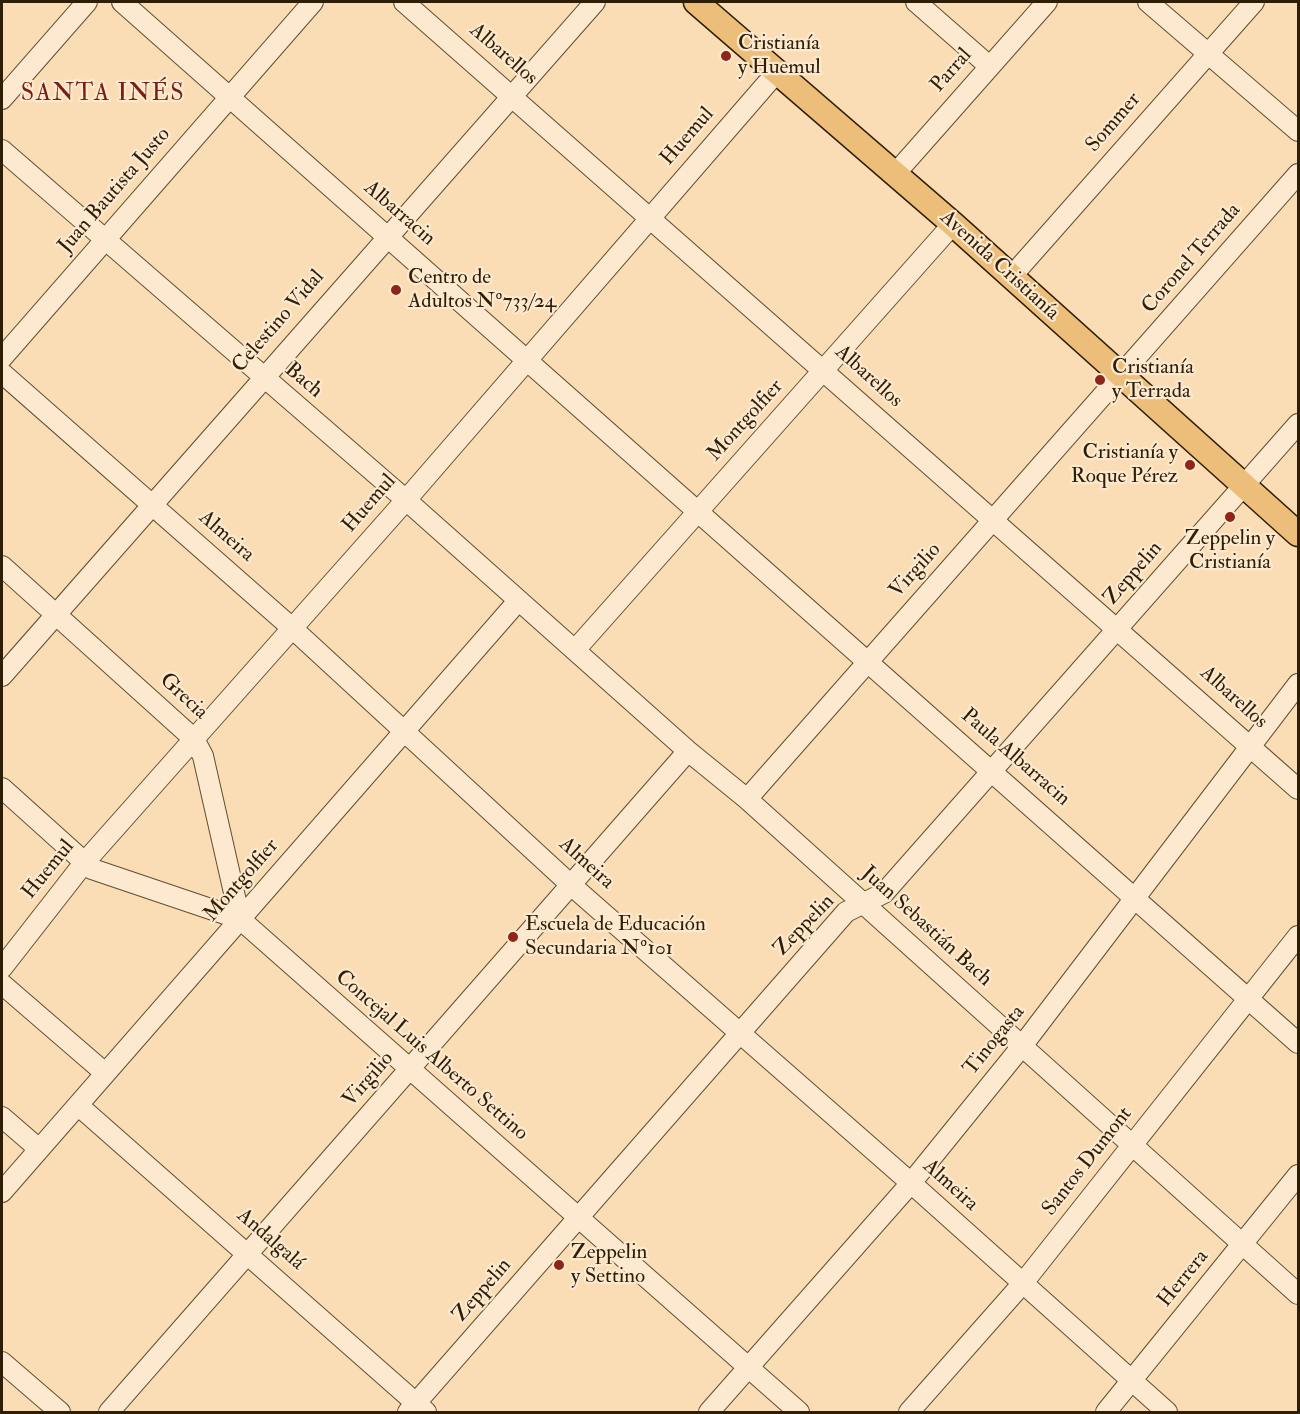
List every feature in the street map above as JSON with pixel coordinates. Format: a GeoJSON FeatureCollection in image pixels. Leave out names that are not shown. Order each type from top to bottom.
{"type":"FeatureCollection","features":[{"type":"Feature","properties":{"kind":"main road","name":"Avenida Cristianía"},"geometry":{"type":"LineString","coordinates":[[705,4],[776,73],[953,224],[1299,534]]}},
{"type":"Feature","properties":{"kind":"street"},"geometry":{"type":"LineString","coordinates":[[6,86],[87,2]]}},
{"type":"Feature","properties":{"kind":"street","name":"Albarracin"},"geometry":{"type":"LineString","coordinates":[[122,2],[228,98],[699,510]]}},
{"type":"Feature","properties":{"kind":"street","name":"Juan Bautista Justo"},"geometry":{"type":"LineString","coordinates":[[2,358],[313,2]]}},
{"type":"Feature","properties":{"kind":"street","name":"Albarellos"},"geometry":{"type":"LineString","coordinates":[[404,2],[1299,789]]}},
{"type":"Feature","properties":{"kind":"street","name":"Celestino Vidal"},"geometry":{"type":"LineString","coordinates":[[2,676],[387,235],[595,2]]}},
{"type":"Feature","properties":{"kind":"street"},"geometry":{"type":"LineString","coordinates":[[916,2],[988,65]]}},
{"type":"Feature","properties":{"kind":"street","name":"Parral"},"geometry":{"type":"LineString","coordinates":[[895,174],[988,65],[1047,2]]}},
{"type":"Feature","properties":{"kind":"street"},"geometry":{"type":"LineString","coordinates":[[1148,2],[1299,131]]}},
{"type":"Feature","properties":{"kind":"street","name":"Sommer"},"geometry":{"type":"LineString","coordinates":[[1011,277],[1254,2]]}},
{"type":"Feature","properties":{"kind":"street","name":"Huemul"},"geometry":{"type":"LineString","coordinates":[[2,968],[84,863],[405,500],[776,73]]}},
{"type":"Feature","properties":{"kind":"street","name":"Bach"},"geometry":{"type":"LineString","coordinates":[[2,150],[518,601]]}},
{"type":"Feature","properties":{"kind":"street","name":"Coronel Terrada"},"geometry":{"type":"LineString","coordinates":[[1121,375],[1299,174]]}},
{"type":"Feature","properties":{"kind":"street","name":"Montgolfier"},"geometry":{"type":"LineString","coordinates":[[575,650],[953,224]]}},
{"type":"Feature","properties":{"kind":"street","name":"Almeira"},"geometry":{"type":"LineString","coordinates":[[2,373],[292,628],[406,730],[572,885],[911,1183],[1167,1413]]}},
{"type":"Feature","properties":{"kind":"street","name":"Virgilio"},"geometry":{"type":"LineString","coordinates":[[747,799],[1121,375]]}},
{"type":"Feature","properties":{"kind":"street","name":"Zeppelin"},"geometry":{"type":"LineString","coordinates":[[417,1409],[580,1217],[846,912],[884,893],[1299,424]]}},
{"type":"Feature","properties":{"kind":"street","name":"Paula Albarracin"},"geometry":{"type":"LineString","coordinates":[[699,510],[1299,1042]]}},
{"type":"Feature","properties":{"kind":"street","name":"Grecia"},"geometry":{"type":"LineString","coordinates":[[2,566],[56,612],[194,739],[203,756],[240,919]]}},
{"type":"Feature","properties":{"kind":"street","name":"Montgolfier"},"geometry":{"type":"LineString","coordinates":[[2,1192],[518,601]]}},
{"type":"Feature","properties":{"kind":"street","name":"Juan Sebastián Bach"},"geometry":{"type":"LineString","coordinates":[[518,601],[688,751],[747,799],[1299,1294]]}},
{"type":"Feature","properties":{"kind":"street","name":"Tinogasta"},"geometry":{"type":"LineString","coordinates":[[709,1413],[911,1183],[1022,1046],[1299,684]]}},
{"type":"Feature","properties":{"kind":"street","name":"Virgilio"},"geometry":{"type":"LineString","coordinates":[[109,1413],[688,751]]}},
{"type":"Feature","properties":{"kind":"street","name":"Concejal Luis Alberto Settino"},"geometry":{"type":"LineString","coordinates":[[2,788],[84,863],[102,874],[240,919],[409,1070],[749,1366],[799,1413]]}},
{"type":"Feature","properties":{"kind":"street","name":"Santos Dumont"},"geometry":{"type":"LineString","coordinates":[[909,1413],[1023,1283],[1299,936]]}},
{"type":"Feature","properties":{"kind":"street"},"geometry":{"type":"LineString","coordinates":[[2,984],[105,1073]]}},
{"type":"Feature","properties":{"kind":"street","name":"Andalgalá"},"geometry":{"type":"LineString","coordinates":[[79,1106],[249,1253],[417,1409]]}},
{"type":"Feature","properties":{"kind":"street"},"geometry":{"type":"LineString","coordinates":[[2,1117],[39,1149]]}},
{"type":"Feature","properties":{"kind":"street","name":"Herrera"},"geometry":{"type":"LineString","coordinates":[[1106,1413],[1299,1175]]}},
{"type":"Feature","properties":{"kind":"street"},"geometry":{"type":"LineString","coordinates":[[2,1362],[60,1413]]}},
{"type":"Feature","properties":{"kind":"place","name":"Cristianía y Huemul"},"geometry":{"type":"Point","coordinates":[726,56]}},
{"type":"Feature","properties":{"kind":"place","name":"Centro de Adultos Nº733/24"},"geometry":{"type":"Point","coordinates":[396,290]}},
{"type":"Feature","properties":{"kind":"place","name":"Cristianía y Terrada"},"geometry":{"type":"Point","coordinates":[1100,380]}},
{"type":"Feature","properties":{"kind":"place","name":"Cristianía y Roque Pérez"},"geometry":{"type":"Point","coordinates":[1190,465]}},
{"type":"Feature","properties":{"kind":"place","name":"Zeppelin y Cristianía"},"geometry":{"type":"Point","coordinates":[1230,517]}},
{"type":"Feature","properties":{"kind":"place","name":"Escuela de Educación Secundaria Nº101"},"geometry":{"type":"Point","coordinates":[513,937]}},
{"type":"Feature","properties":{"kind":"place","name":"Zeppelin y Settino"},"geometry":{"type":"Point","coordinates":[559,1265]}},
{"type":"Feature","properties":{"kind":"district","name":"SANTA INÉS"},"geometry":{"type":"Point","coordinates":[103,95]}}]}
